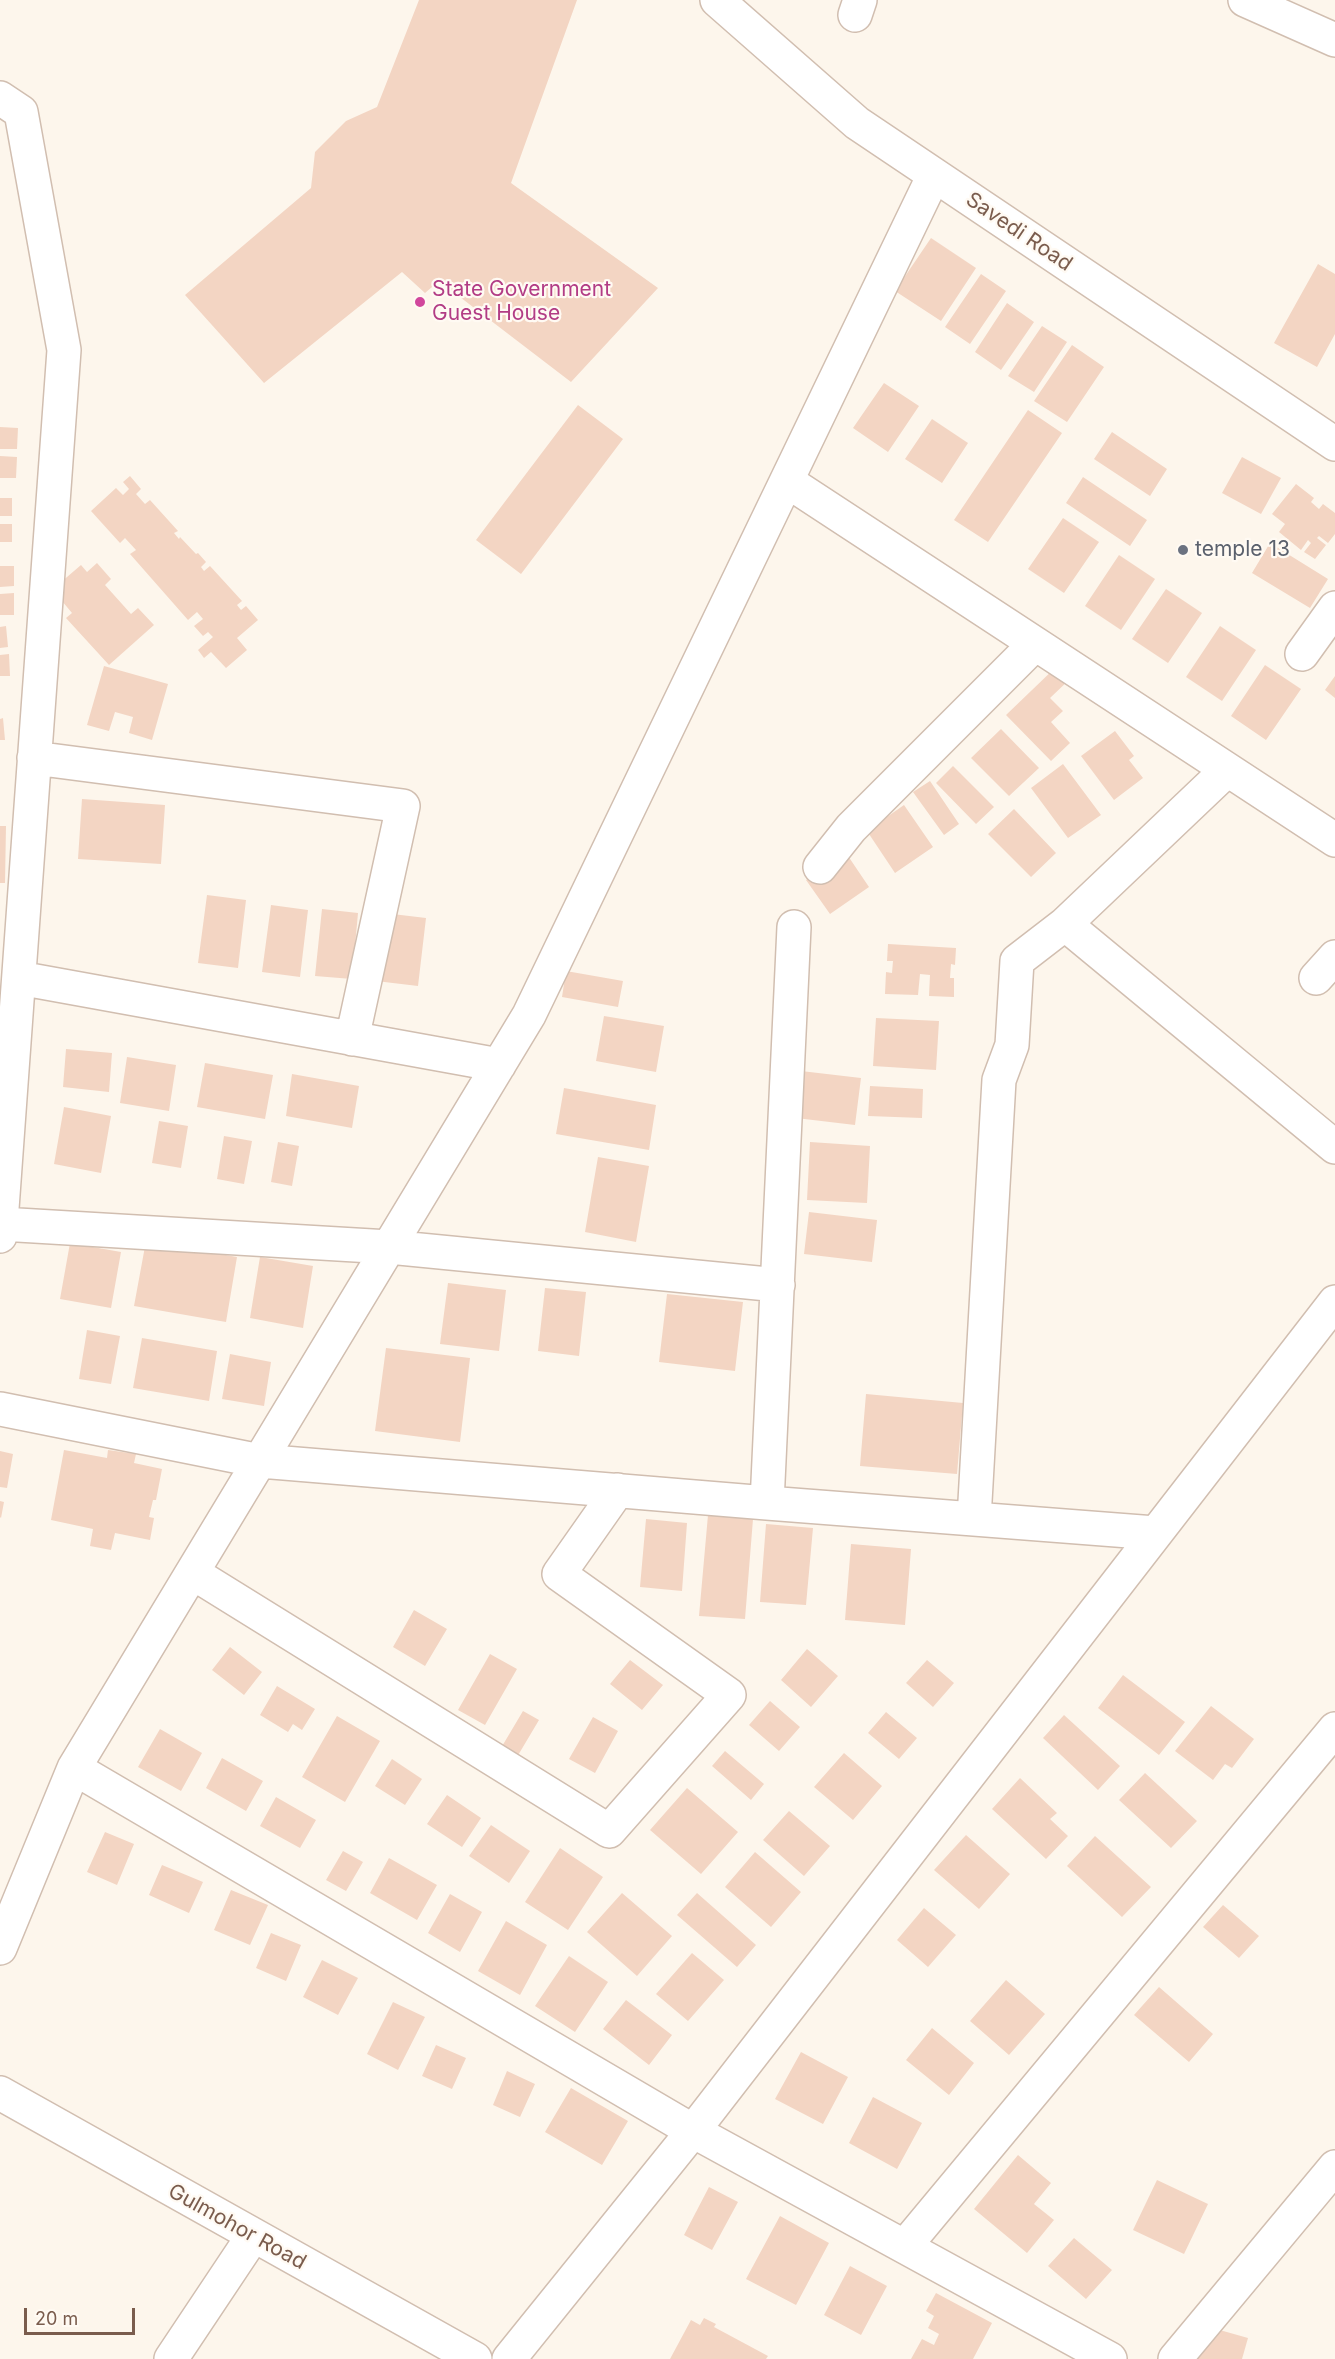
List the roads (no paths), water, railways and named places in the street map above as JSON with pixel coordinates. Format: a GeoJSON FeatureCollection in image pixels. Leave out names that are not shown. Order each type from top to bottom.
{"type":"FeatureCollection","features":[{"type":"Feature","properties":{"kind":"street","name":"Savedi Road"},"geometry":{"type":"LineString","coordinates":[[717,0],[857,123],[1335,444]]}},
{"type":"Feature","properties":{"kind":"street"},"geometry":{"type":"LineString","coordinates":[[1245,0],[1335,40]]}},
{"type":"Feature","properties":{"kind":"street"},"geometry":{"type":"LineString","coordinates":[[0,98],[21,112],[64,350],[0,1230],[389,1247],[778,1285]]}},
{"type":"Feature","properties":{"kind":"street"},"geometry":{"type":"LineString","coordinates":[[0,1948],[74,1768],[529,1015],[934,175]]}},
{"type":"Feature","properties":{"kind":"street"},"geometry":{"type":"LineString","coordinates":[[787,481],[1335,840]]}},
{"type":"Feature","properties":{"kind":"street"},"geometry":{"type":"LineString","coordinates":[[1302,654],[1335,608]]}},
{"type":"Feature","properties":{"kind":"street"},"geometry":{"type":"LineString","coordinates":[[820,867],[851,828],[1035,644]]}},
{"type":"Feature","properties":{"kind":"street"},"geometry":{"type":"LineString","coordinates":[[34,758],[403,806],[352,1039]]}},
{"type":"Feature","properties":{"kind":"street"},"geometry":{"type":"LineString","coordinates":[[974,1519],[999,1080],[1012,1045],[1017,961],[1065,924],[1227,770]]}},
{"type":"Feature","properties":{"kind":"street"},"geometry":{"type":"LineString","coordinates":[[1065,924],[1335,1147]]}},
{"type":"Feature","properties":{"kind":"street"},"geometry":{"type":"LineString","coordinates":[[767,1503],[794,927]]}},
{"type":"Feature","properties":{"kind":"street"},"geometry":{"type":"LineString","coordinates":[[19,978],[499,1065]]}},
{"type":"Feature","properties":{"kind":"street"},"geometry":{"type":"LineString","coordinates":[[509,2359],[693,2131],[1335,1302]]}},
{"type":"Feature","properties":{"kind":"street"},"geometry":{"type":"LineString","coordinates":[[0,1409],[260,1461],[1155,1533]]}},
{"type":"Feature","properties":{"kind":"street"},"geometry":{"type":"LineString","coordinates":[[193,1573],[609,1831],[729,1695],[559,1574],[618,1490]]}},
{"type":"Feature","properties":{"kind":"street"},"geometry":{"type":"LineString","coordinates":[[905,2246],[1335,1729]]}},
{"type":"Feature","properties":{"kind":"street"},"geometry":{"type":"LineString","coordinates":[[74,1768],[693,2131],[1110,2359]]}},
{"type":"Feature","properties":{"kind":"street","name":"Gulmohor Road"},"geometry":{"type":"LineString","coordinates":[[0,2093],[475,2359]]}},
{"type":"Feature","properties":{"kind":"street"},"geometry":{"type":"LineString","coordinates":[[1175,2359],[1335,2167]]}},
{"type":"Feature","properties":{"kind":"street"},"geometry":{"type":"LineString","coordinates":[[171,2359],[253,2236]]}},
{"type":"Feature","properties":{"kind":"place","name":"State Government Guest House"},"geometry":{"type":"Point","coordinates":[420,302]}},
{"type":"Feature","properties":{"kind":"place","name":"temple 13"},"geometry":{"type":"Point","coordinates":[1183,550]}}]}
